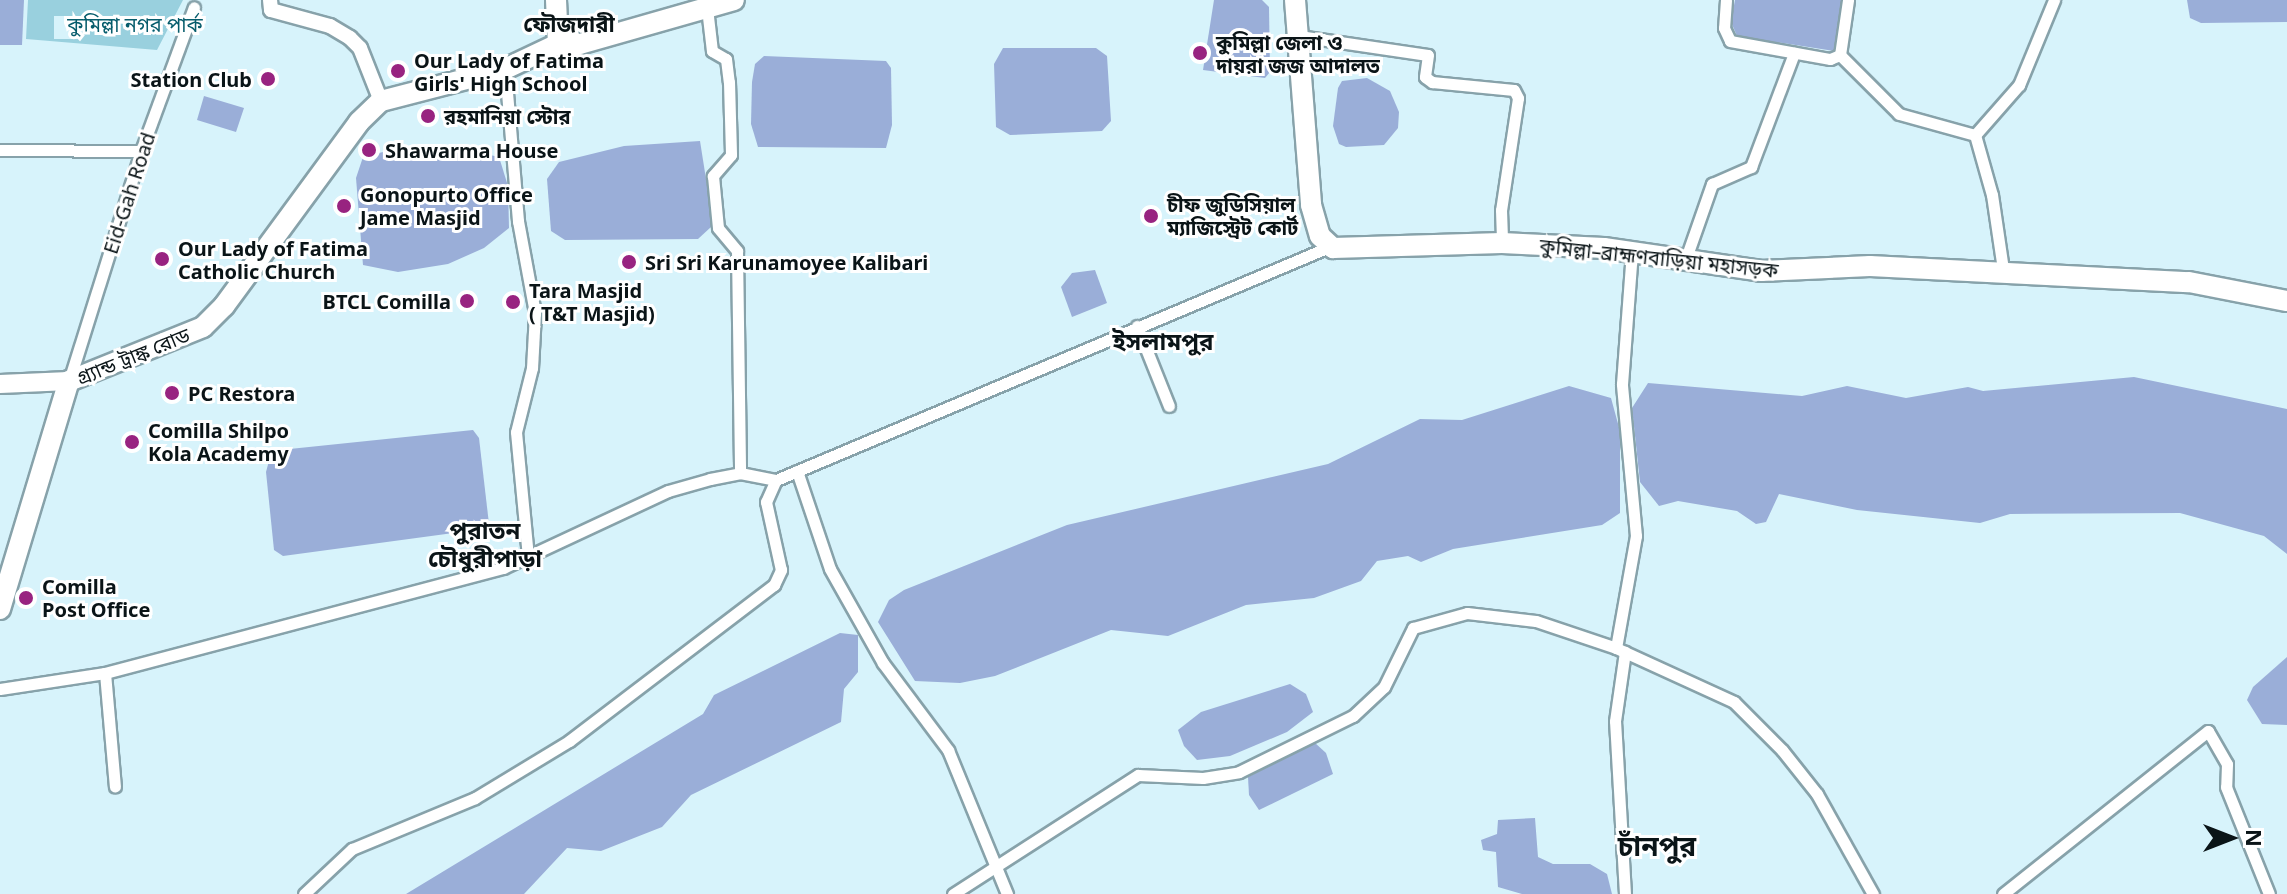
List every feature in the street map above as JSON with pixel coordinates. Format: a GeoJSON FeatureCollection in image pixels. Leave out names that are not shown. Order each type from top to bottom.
{"type":"FeatureCollection","features":[{"type":"Feature","properties":{"kind":"highway"},"geometry":{"type":"LineString","coordinates":[[556,0],[558,44]]}},
{"type":"Feature","properties":{"kind":"highway"},"geometry":{"type":"LineString","coordinates":[[381,101],[505,69],[558,44],[580,44],[700,4],[734,0]]}},
{"type":"Feature","properties":{"kind":"highway"},"geometry":{"type":"LineString","coordinates":[[1295,0],[1311,205],[1320,236],[1329,247]]}},
{"type":"Feature","properties":{"kind":"highway","name":"গ্র্যান্ড ট্রাঙ্ক রোড"},"geometry":{"type":"LineString","coordinates":[[0,609],[69,381],[203,327],[224,306],[359,122],[381,101]]}},
{"type":"Feature","properties":{"kind":"highway","name":"কুমিল্লা–ব্রাহ্মণবাড়িয়া মহাসড়ক"},"geometry":{"type":"LineString","coordinates":[[1329,247],[1352,251],[1502,243],[1632,251],[1761,271],[1870,266],[2004,276],[2189,282],[2287,301]]}},
{"type":"Feature","properties":{"kind":"main road"},"geometry":{"type":"LineString","coordinates":[[0,384],[69,381]]}},
{"type":"Feature","properties":{"kind":"street"},"geometry":{"type":"LineString","coordinates":[[270,0],[271,10],[330,26],[350,38],[360,48],[381,101]]}},
{"type":"Feature","properties":{"kind":"street"},"geometry":{"type":"LineString","coordinates":[[1726,0],[1724,28],[1730,41],[1830,59],[1840,55]]}},
{"type":"Feature","properties":{"kind":"street"},"geometry":{"type":"LineString","coordinates":[[1840,55],[1848,0]]}},
{"type":"Feature","properties":{"kind":"street"},"geometry":{"type":"LineString","coordinates":[[1975,135],[2019,85],[2054,0]]}},
{"type":"Feature","properties":{"kind":"street"},"geometry":{"type":"LineString","coordinates":[[700,4],[712,51],[726,59],[729,82],[731,155],[713,176],[718,228],[737,251],[740,473]]}},
{"type":"Feature","properties":{"kind":"street","name":"Eid-Gah Road"},"geometry":{"type":"LineString","coordinates":[[69,381],[141,151],[194,7]]}},
{"type":"Feature","properties":{"kind":"street"},"geometry":{"type":"LineString","coordinates":[[1299,36],[1420,53],[1429,57],[1425,77],[1432,82],[1514,90],[1518,98],[1501,210],[1502,243]]}},
{"type":"Feature","properties":{"kind":"street"},"geometry":{"type":"LineString","coordinates":[[1685,261],[1712,184],[1751,167],[1794,53]]}},
{"type":"Feature","properties":{"kind":"street"},"geometry":{"type":"LineString","coordinates":[[1840,55],[1899,114],[1975,135]]}},
{"type":"Feature","properties":{"kind":"street"},"geometry":{"type":"LineString","coordinates":[[505,69],[518,221],[535,313],[532,368],[516,432],[528,556]]}},
{"type":"Feature","properties":{"kind":"street"},"geometry":{"type":"LineString","coordinates":[[1975,135],[1992,195],[2004,276]]}},
{"type":"Feature","properties":{"kind":"street"},"geometry":{"type":"LineString","coordinates":[[0,150],[141,151]]}},
{"type":"Feature","properties":{"kind":"street"},"geometry":{"type":"LineString","coordinates":[[0,689],[105,673],[503,568],[668,491],[740,473],[776,480],[1329,247]]}},
{"type":"Feature","properties":{"kind":"street"},"geometry":{"type":"LineString","coordinates":[[1625,894],[1615,721],[1620,650],[1636,536],[1622,384],[1632,251]]}},
{"type":"Feature","properties":{"kind":"street"},"geometry":{"type":"LineString","coordinates":[[1137,326],[1169,406]]}},
{"type":"Feature","properties":{"kind":"street"},"geometry":{"type":"LineString","coordinates":[[797,471],[830,569],[883,663],[948,750],[993,867],[1007,894]]}},
{"type":"Feature","properties":{"kind":"street"},"geometry":{"type":"LineString","coordinates":[[304,894],[352,849],[475,798],[569,741],[774,585],[781,570],[766,502],[776,480]]}},
{"type":"Feature","properties":{"kind":"street"},"geometry":{"type":"LineString","coordinates":[[953,894],[1138,775],[1203,778],[1239,772],[1353,716],[1384,687],[1413,628],[1430,620],[1467,613],[1502,614],[1620,650],[1734,702],[1760,727],[1817,794],[1873,894]]}},
{"type":"Feature","properties":{"kind":"street"},"geometry":{"type":"LineString","coordinates":[[105,673],[115,787]]}},
{"type":"Feature","properties":{"kind":"street"},"geometry":{"type":"LineString","coordinates":[[2003,894],[2208,731],[2227,764],[2226,787],[2269,894]]}},
{"type":"Feature","properties":{"kind":"green space","name":"কুমিল্লা নগর পার্ক"},"geometry":{"type":"Polygon","coordinates":[[[28,0],[183,0],[157,50],[26,39],[28,0]],[[54,16],[54,39],[82,39],[82,16],[54,16]]]}},
{"type":"Feature","properties":{"kind":"shaded area"},"geometry":{"type":"Polygon","coordinates":[[[0,0],[24,0],[22,45],[0,45],[0,0]]]}},
{"type":"Feature","properties":{"kind":"shaded area"},"geometry":{"type":"Polygon","coordinates":[[[1214,0],[1262,0],[1269,7],[1270,72],[1265,78],[1203,70],[1214,0]]]}},
{"type":"Feature","properties":{"kind":"shaded area"},"geometry":{"type":"Polygon","coordinates":[[[1735,0],[1842,0],[1834,51],[1737,36],[1731,22],[1735,0]]]}},
{"type":"Feature","properties":{"kind":"shaded area"},"geometry":{"type":"Polygon","coordinates":[[[2187,0],[2287,0],[2287,22],[2201,23],[2190,18],[2187,0]]]}},
{"type":"Feature","properties":{"kind":"shaded area"},"geometry":{"type":"Polygon","coordinates":[[[1003,48],[1096,48],[1107,56],[1111,121],[1102,131],[1010,135],[996,127],[994,64],[1003,48]]]}},
{"type":"Feature","properties":{"kind":"shaded area"},"geometry":{"type":"Polygon","coordinates":[[[764,56],[886,61],[891,68],[892,125],[886,148],[758,147],[751,124],[752,82],[755,64],[764,56]]]}},
{"type":"Feature","properties":{"kind":"shaded area"},"geometry":{"type":"Polygon","coordinates":[[[1367,78],[1390,91],[1399,112],[1398,128],[1384,145],[1346,147],[1339,144],[1333,126],[1338,88],[1342,81],[1367,78]]]}},
{"type":"Feature","properties":{"kind":"shaded area"},"geometry":{"type":"Polygon","coordinates":[[[204,96],[244,108],[236,132],[197,120],[204,96]]]}},
{"type":"Feature","properties":{"kind":"shaded area"},"geometry":{"type":"Polygon","coordinates":[[[700,141],[712,217],[711,227],[698,239],[565,240],[551,231],[547,179],[559,162],[624,146],[700,141]]]}},
{"type":"Feature","properties":{"kind":"shaded area"},"geometry":{"type":"Polygon","coordinates":[[[395,149],[463,149],[499,157],[508,186],[509,228],[484,248],[448,264],[398,272],[363,265],[356,178],[363,157],[395,149]]]}},
{"type":"Feature","properties":{"kind":"shaded area"},"geometry":{"type":"Polygon","coordinates":[[[1095,270],[1107,303],[1072,317],[1061,287],[1072,273],[1095,270]]]}},
{"type":"Feature","properties":{"kind":"shaded area"},"geometry":{"type":"Polygon","coordinates":[[[2134,377],[2287,409],[2287,554],[2264,536],[2180,513],[2010,514],[1980,523],[1857,510],[1779,494],[1766,522],[1756,524],[1737,511],[1678,501],[1659,506],[1640,482],[1632,408],[1648,383],[1802,396],[1847,386],[1906,398],[1968,387],[1983,391],[2134,377]]]}},
{"type":"Feature","properties":{"kind":"shaded area"},"geometry":{"type":"Polygon","coordinates":[[[1569,386],[1611,398],[1620,431],[1620,513],[1602,525],[1453,549],[1421,562],[1408,556],[1377,561],[1361,581],[1314,598],[1246,605],[1168,636],[1111,630],[995,676],[960,683],[915,681],[878,622],[889,600],[904,590],[1067,525],[1328,464],[1420,419],[1462,420],[1569,386]]]}},
{"type":"Feature","properties":{"kind":"shaded area"},"geometry":{"type":"Polygon","coordinates":[[[473,430],[479,438],[489,524],[483,529],[283,556],[274,550],[266,472],[270,457],[280,450],[473,430]]]}},
{"type":"Feature","properties":{"kind":"shaded area"},"geometry":{"type":"Polygon","coordinates":[[[840,633],[858,635],[858,672],[844,689],[841,722],[691,795],[662,827],[601,851],[567,848],[524,894],[406,894],[703,714],[714,695],[840,633]]]}},
{"type":"Feature","properties":{"kind":"shaded area"},"geometry":{"type":"Polygon","coordinates":[[[2287,657],[2287,725],[2262,724],[2247,700],[2253,687],[2287,657]]]}},
{"type":"Feature","properties":{"kind":"shaded area"},"geometry":{"type":"Polygon","coordinates":[[[1290,684],[1306,694],[1313,712],[1287,732],[1230,756],[1197,760],[1184,746],[1178,730],[1201,712],[1290,684]]]}},
{"type":"Feature","properties":{"kind":"shaded area"},"geometry":{"type":"Polygon","coordinates":[[[1314,742],[1326,753],[1333,774],[1259,810],[1249,795],[1248,777],[1314,742]]]}},
{"type":"Feature","properties":{"kind":"shaded area"},"geometry":{"type":"Polygon","coordinates":[[[1535,818],[1538,857],[1553,864],[1590,864],[1607,874],[1612,894],[1522,894],[1498,887],[1496,852],[1483,850],[1481,840],[1497,834],[1498,820],[1535,818]]]}},
{"type":"Feature","properties":{"kind":"place","name":"কুমিল্লা জেলা ও দায়রা জজ আদালত"},"geometry":{"type":"Point","coordinates":[1200,53]}},
{"type":"Feature","properties":{"kind":"place","name":"Our Lady of Fatima Girls' High School"},"geometry":{"type":"Point","coordinates":[398,71]}},
{"type":"Feature","properties":{"kind":"place","name":"Station Club"},"geometry":{"type":"Point","coordinates":[268,79]}},
{"type":"Feature","properties":{"kind":"place","name":"রহমানিয়া স্টোর"},"geometry":{"type":"Point","coordinates":[428,116]}},
{"type":"Feature","properties":{"kind":"place","name":"Shawarma House"},"geometry":{"type":"Point","coordinates":[369,150]}},
{"type":"Feature","properties":{"kind":"place","name":"Gonopurto Office Jame Masjid"},"geometry":{"type":"Point","coordinates":[344,206]}},
{"type":"Feature","properties":{"kind":"place","name":"চীফ জুডিসিয়াল ম্যাজিস্ট্রেট কোর্ট"},"geometry":{"type":"Point","coordinates":[1151,216]}},
{"type":"Feature","properties":{"kind":"place","name":"Our Lady of Fatima Catholic Church"},"geometry":{"type":"Point","coordinates":[162,259]}},
{"type":"Feature","properties":{"kind":"place","name":"Sri Sri Karunamoyee Kalibari"},"geometry":{"type":"Point","coordinates":[629,262]}},
{"type":"Feature","properties":{"kind":"place","name":"BTCL Comilla"},"geometry":{"type":"Point","coordinates":[467,301]}},
{"type":"Feature","properties":{"kind":"place","name":"Tara Masjid ( T&T Masjid)"},"geometry":{"type":"Point","coordinates":[513,302]}},
{"type":"Feature","properties":{"kind":"place","name":"PC Restora"},"geometry":{"type":"Point","coordinates":[172,393]}},
{"type":"Feature","properties":{"kind":"place","name":"Comilla Shilpo Kola Academy"},"geometry":{"type":"Point","coordinates":[132,442]}},
{"type":"Feature","properties":{"kind":"place","name":"Comilla Post Office"},"geometry":{"type":"Point","coordinates":[26,598]}},
{"type":"Feature","properties":{"kind":"district","name":"ফৌজদারী"},"geometry":{"type":"Point","coordinates":[569,24]}},
{"type":"Feature","properties":{"kind":"district","name":"ইসলামপুর"},"geometry":{"type":"Point","coordinates":[1163,341]}},
{"type":"Feature","properties":{"kind":"district","name":"পুরাতন চৌধুরীপাড়া"},"geometry":{"type":"Point","coordinates":[485,544]}},
{"type":"Feature","properties":{"kind":"district","name":"চাঁনপুর"},"geometry":{"type":"Point","coordinates":[1657,845]}}]}
